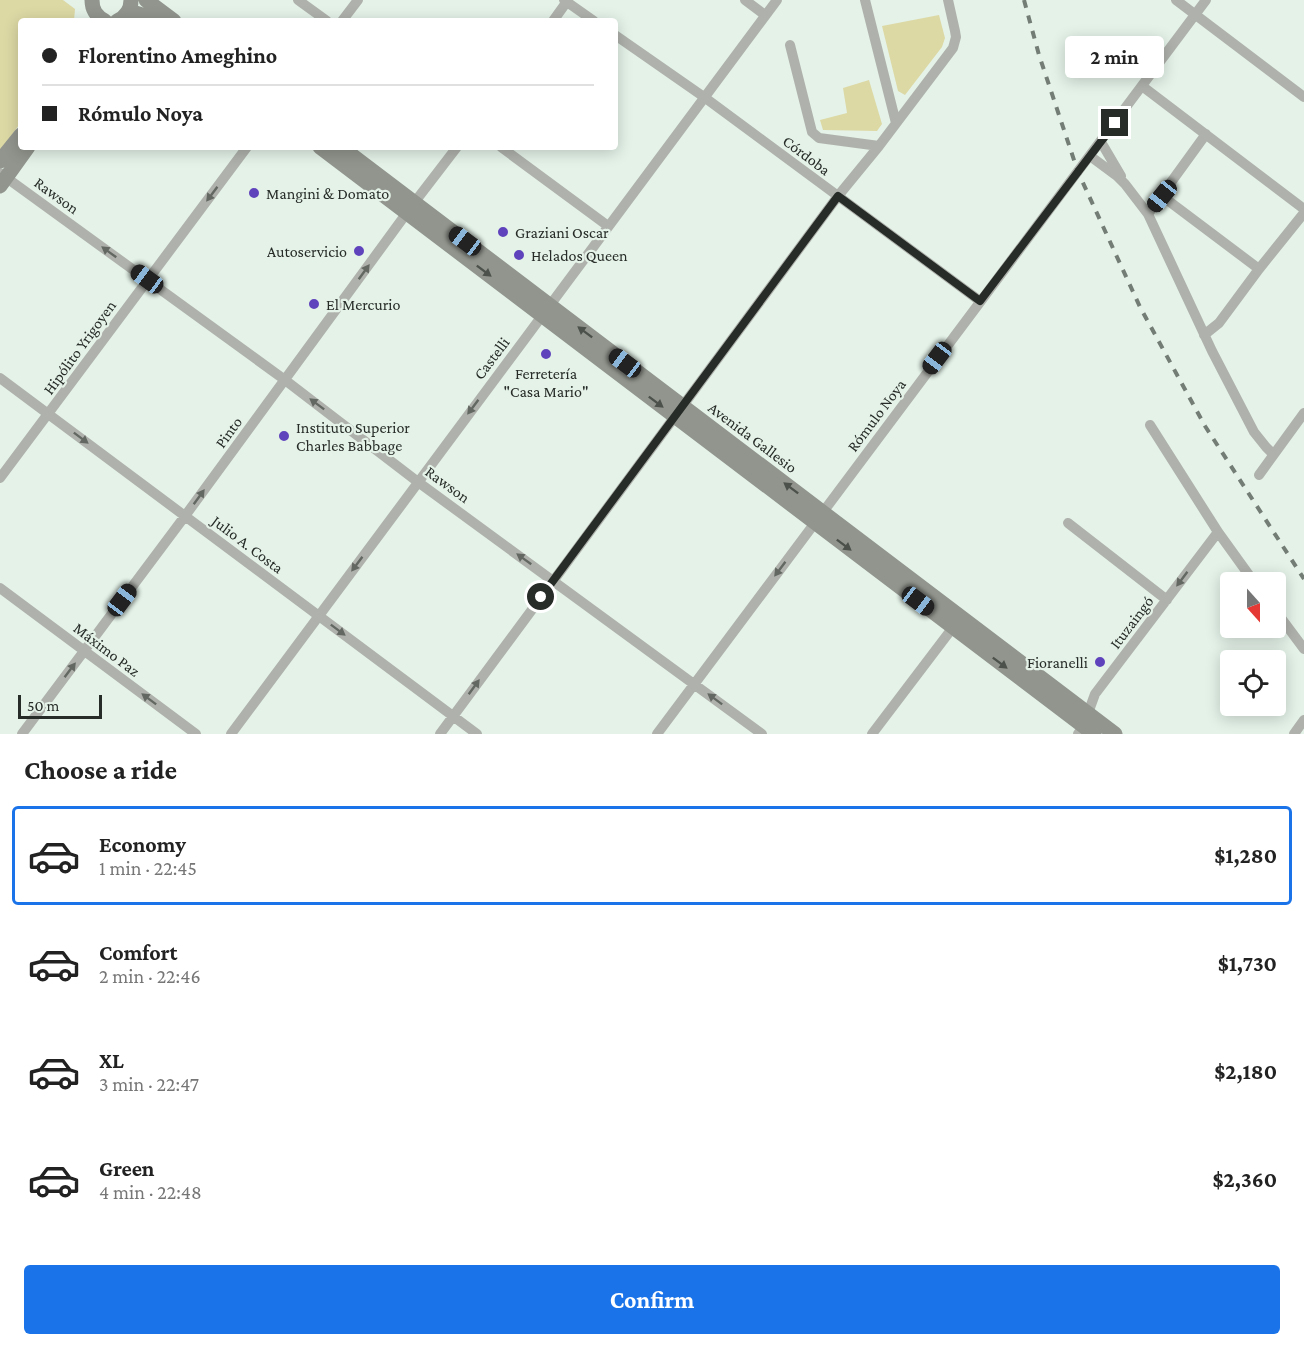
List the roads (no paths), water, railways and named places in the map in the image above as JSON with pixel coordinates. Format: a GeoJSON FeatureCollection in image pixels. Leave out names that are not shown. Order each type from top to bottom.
{"type":"FeatureCollection","features":[{"type":"Feature","properties":{"kind":"main road"},"geometry":{"type":"LineString","coordinates":[[146,0],[170,18]]}},
{"type":"Feature","properties":{"kind":"main road"},"geometry":{"type":"LineString","coordinates":[[124,14],[150,18]]}},
{"type":"Feature","properties":{"kind":"main road"},"geometry":{"type":"LineString","coordinates":[[0,161],[18,139]]}},
{"type":"Feature","properties":{"kind":"main road"},"geometry":{"type":"LineString","coordinates":[[2,179],[26,150]]}},
{"type":"Feature","properties":{"kind":"main road","name":"Avenida Gallesio"},"geometry":{"type":"LineString","coordinates":[[324,150],[410,208],[679,411],[957,622],[1086,727],[1115,734]]}},
{"type":"Feature","properties":{"kind":"main road","name":"Avenida Gallesio"},"geometry":{"type":"LineString","coordinates":[[344,150],[410,208]]}},
{"type":"Feature","properties":{"kind":"street"},"geometry":{"type":"LineString","coordinates":[[80,0],[96,13]]}},
{"type":"Feature","properties":{"kind":"street"},"geometry":{"type":"LineString","coordinates":[[298,0],[323,18]]}},
{"type":"Feature","properties":{"kind":"street"},"geometry":{"type":"LineString","coordinates":[[344,18],[357,0]]}},
{"type":"Feature","properties":{"kind":"street"},"geometry":{"type":"LineString","coordinates":[[745,0],[765,15]]}},
{"type":"Feature","properties":{"kind":"street","name":"Castelli"},"geometry":{"type":"LineString","coordinates":[[231,734],[777,0]]}},
{"type":"Feature","properties":{"kind":"street"},"geometry":{"type":"LineString","coordinates":[[865,0],[896,123]]}},
{"type":"Feature","properties":{"kind":"street"},"geometry":{"type":"LineString","coordinates":[[440,734],[838,196],[953,48],[956,37],[948,0]]}},
{"type":"Feature","properties":{"kind":"street"},"geometry":{"type":"LineString","coordinates":[[1176,0],[1304,97]]}},
{"type":"Feature","properties":{"kind":"street","name":"Rómulo Noya"},"geometry":{"type":"LineString","coordinates":[[657,734],[1206,0]]}},
{"type":"Feature","properties":{"kind":"street"},"geometry":{"type":"LineString","coordinates":[[555,18],[566,1],[590,18]]}},
{"type":"Feature","properties":{"kind":"street","name":"Córdoba"},"geometry":{"type":"LineString","coordinates":[[618,38],[704,97],[980,301]]}},
{"type":"Feature","properties":{"kind":"street"},"geometry":{"type":"LineString","coordinates":[[790,45],[812,132],[819,138],[879,146]]}},
{"type":"Feature","properties":{"kind":"street"},"geometry":{"type":"LineString","coordinates":[[1142,86],[1304,211],[1220,323],[1204,335]]}},
{"type":"Feature","properties":{"kind":"street"},"geometry":{"type":"LineString","coordinates":[[1148,214],[1206,134]]}},
{"type":"Feature","properties":{"kind":"street"},"geometry":{"type":"LineString","coordinates":[[1101,142],[1125,184]]}},
{"type":"Feature","properties":{"kind":"street","name":"Hipólito Yrigoyen"},"geometry":{"type":"LineString","coordinates":[[0,478],[245,150]]}},
{"type":"Feature","properties":{"kind":"street","name":"Pinto"},"geometry":{"type":"LineString","coordinates":[[22,734],[455,150]]}},
{"type":"Feature","properties":{"kind":"street"},"geometry":{"type":"LineString","coordinates":[[505,150],[608,226]]}},
{"type":"Feature","properties":{"kind":"street"},"geometry":{"type":"LineString","coordinates":[[1090,156],[1117,176],[1148,214],[1204,335],[1254,432],[1273,454]]}},
{"type":"Feature","properties":{"kind":"street","name":"Rawson"},"geometry":{"type":"LineString","coordinates":[[2,179],[147,279],[285,380],[418,482],[762,734]]}},
{"type":"Feature","properties":{"kind":"street"},"geometry":{"type":"LineString","coordinates":[[1162,196],[1259,269]]}},
{"type":"Feature","properties":{"kind":"street","name":"Julio A. Costa"},"geometry":{"type":"LineString","coordinates":[[0,378],[477,734]]}},
{"type":"Feature","properties":{"kind":"street"},"geometry":{"type":"LineString","coordinates":[[1259,475],[1304,412]]}},
{"type":"Feature","properties":{"kind":"street"},"geometry":{"type":"LineString","coordinates":[[1150,425],[1218,532],[1247,572]]}},
{"type":"Feature","properties":{"kind":"street"},"geometry":{"type":"LineString","coordinates":[[1068,523],[1167,600]]}},
{"type":"Feature","properties":{"kind":"street","name":"Ituzaingó"},"geometry":{"type":"LineString","coordinates":[[1086,727],[1095,694],[1218,532]]}},
{"type":"Feature","properties":{"kind":"street","name":"Máximo Paz"},"geometry":{"type":"LineString","coordinates":[[0,588],[196,734]]}},
{"type":"Feature","properties":{"kind":"street"},"geometry":{"type":"LineString","coordinates":[[872,734],[957,622]]}},
{"type":"Feature","properties":{"kind":"street"},"geometry":{"type":"LineString","coordinates":[[1286,625],[1304,649]]}},
{"type":"Feature","properties":{"kind":"street"},"geometry":{"type":"LineString","coordinates":[[1294,734],[1304,720]]}},
{"type":"Feature","properties":{"kind":"railway"},"geometry":{"type":"LineString","coordinates":[[1024,0],[1039,55],[1078,172],[1140,307],[1205,426],[1304,579]]}},
{"type":"Feature","properties":{"kind":"place","name":"Mangini & Domato"},"geometry":{"type":"Point","coordinates":[254,193]}},
{"type":"Feature","properties":{"kind":"place","name":"Graziani Oscar"},"geometry":{"type":"Point","coordinates":[503,232]}},
{"type":"Feature","properties":{"kind":"place","name":"Autoservicio"},"geometry":{"type":"Point","coordinates":[359,251]}},
{"type":"Feature","properties":{"kind":"place","name":"Helados Queen"},"geometry":{"type":"Point","coordinates":[519,255]}},
{"type":"Feature","properties":{"kind":"place","name":"El Mercurio"},"geometry":{"type":"Point","coordinates":[314,304]}},
{"type":"Feature","properties":{"kind":"place","name":"Ferretería \"Casa Mario\""},"geometry":{"type":"Point","coordinates":[546,354]}},
{"type":"Feature","properties":{"kind":"place","name":"Instituto Superior Charles Babbage"},"geometry":{"type":"Point","coordinates":[284,436]}},
{"type":"Feature","properties":{"kind":"place","name":"Fioranelli"},"geometry":{"type":"Point","coordinates":[1100,662]}}]}
